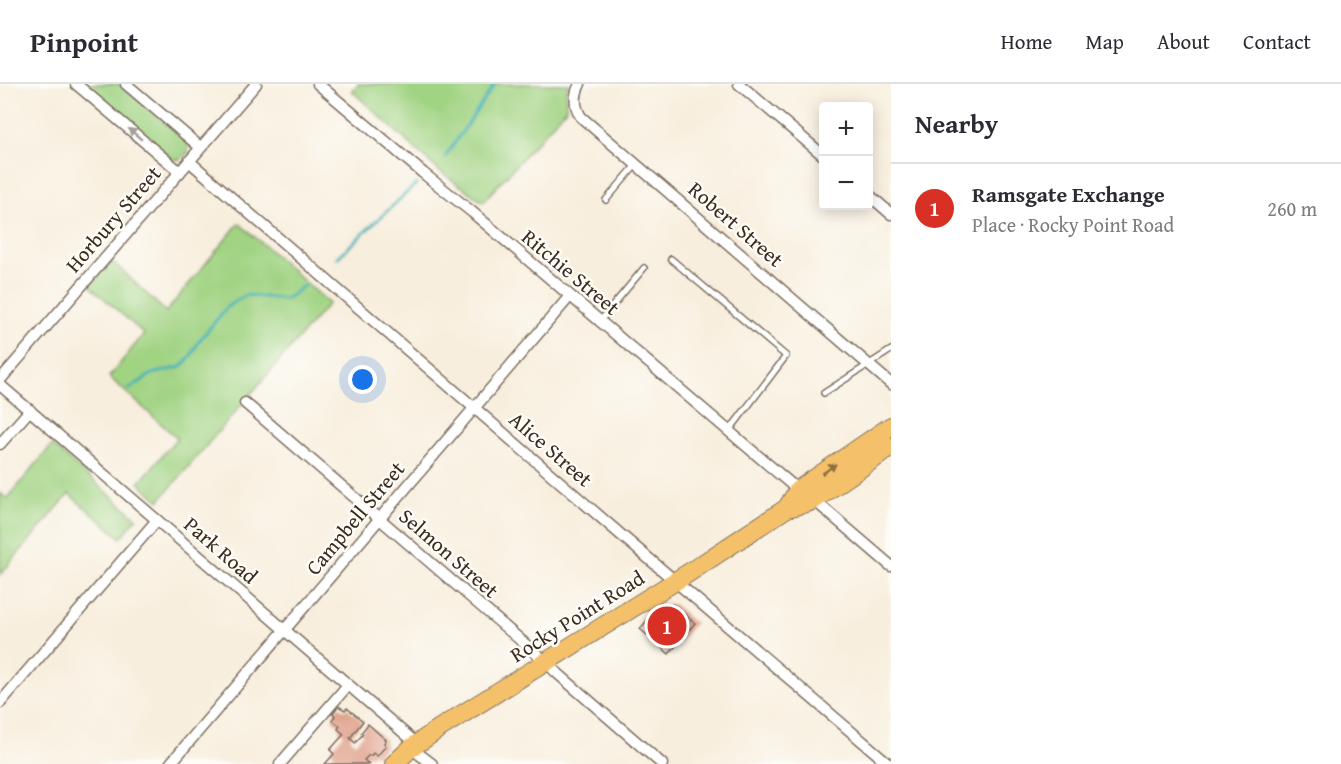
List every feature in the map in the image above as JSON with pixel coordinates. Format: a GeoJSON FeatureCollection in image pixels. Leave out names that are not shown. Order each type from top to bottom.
{"type":"FeatureCollection","features":[{"type":"Feature","properties":{"kind":"main road","name":"Rocky Point Road"},"geometry":{"type":"LineString","coordinates":[[787,508],[798,490],[891,426]]}},
{"type":"Feature","properties":{"kind":"main road","name":"Rocky Point Road"},"geometry":{"type":"LineString","coordinates":[[394,764],[414,746],[440,728],[787,508],[814,500],[891,447]]}},
{"type":"Feature","properties":{"kind":"street"},"geometry":{"type":"LineString","coordinates":[[76,84],[180,172]]}},
{"type":"Feature","properties":{"kind":"street"},"geometry":{"type":"LineString","coordinates":[[126,84],[200,147]]}},
{"type":"Feature","properties":{"kind":"street","name":"Horbury Street"},"geometry":{"type":"LineString","coordinates":[[0,382],[256,84]]}},
{"type":"Feature","properties":{"kind":"street","name":"Ritchie Street"},"geometry":{"type":"LineString","coordinates":[[318,84],[798,490]]}},
{"type":"Feature","properties":{"kind":"street","name":"Robert Street"},"geometry":{"type":"LineString","coordinates":[[580,84],[575,100],[578,113],[591,126],[891,384]]}},
{"type":"Feature","properties":{"kind":"street"},"geometry":{"type":"LineString","coordinates":[[740,84],[819,152]]}},
{"type":"Feature","properties":{"kind":"street","name":"Alice Street"},"geometry":{"type":"LineString","coordinates":[[189,161],[889,764]]}},
{"type":"Feature","properties":{"kind":"street"},"geometry":{"type":"LineString","coordinates":[[873,198],[891,214]]}},
{"type":"Feature","properties":{"kind":"street","name":"Campbell Street"},"geometry":{"type":"LineString","coordinates":[[170,764],[570,296]]}},
{"type":"Feature","properties":{"kind":"street","name":"Park Road"},"geometry":{"type":"LineString","coordinates":[[0,382],[348,685],[432,764]]}},
{"type":"Feature","properties":{"kind":"street","name":"Selmon Street"},"geometry":{"type":"LineString","coordinates":[[245,403],[662,764]]}},
{"type":"Feature","properties":{"kind":"street"},"geometry":{"type":"LineString","coordinates":[[0,444],[30,410]]}},
{"type":"Feature","properties":{"kind":"street"},"geometry":{"type":"LineString","coordinates":[[814,500],[891,566]]}},
{"type":"Feature","properties":{"kind":"street"},"geometry":{"type":"LineString","coordinates":[[0,703],[157,520]]}},
{"type":"Feature","properties":{"kind":"street"},"geometry":{"type":"LineString","coordinates":[[280,764],[348,685]]}},
{"type":"Feature","properties":{"kind":"lane"},"geometry":{"type":"LineString","coordinates":[[606,200],[637,164]]}},
{"type":"Feature","properties":{"kind":"lane"},"geometry":{"type":"LineString","coordinates":[[671,259],[786,356],[729,431]]}},
{"type":"Feature","properties":{"kind":"lane"},"geometry":{"type":"LineString","coordinates":[[600,321],[644,268]]}},
{"type":"Feature","properties":{"kind":"lane"},"geometry":{"type":"LineString","coordinates":[[825,393],[891,350]]}},
{"type":"Feature","properties":{"kind":"green space"},"geometry":{"type":"Polygon","coordinates":[[[85,84],[119,84],[186,141],[188,153],[180,160],[173,159],[85,84]]]}},
{"type":"Feature","properties":{"kind":"green space"},"geometry":{"type":"Polygon","coordinates":[[[358,84],[569,84],[566,91],[566,109],[483,202],[438,170],[352,91],[358,84]]]}},
{"type":"Feature","properties":{"kind":"green space"},"geometry":{"type":"Polygon","coordinates":[[[239,223],[329,303],[159,501],[139,483],[177,438],[109,377],[144,334],[90,286],[111,260],[166,312],[239,223]]]}},
{"type":"Feature","properties":{"kind":"green space"},"geometry":{"type":"Polygon","coordinates":[[[52,445],[137,518],[121,538],[69,494],[0,575],[0,493],[7,499],[52,445]]]}},
{"type":"Feature","properties":{"kind":"building"},"geometry":{"type":"Polygon","coordinates":[[[673,604],[695,623],[669,654],[640,629],[649,618],[655,624],[673,604]]]}},
{"type":"Feature","properties":{"kind":"building"},"geometry":{"type":"Polygon","coordinates":[[[338,706],[345,710],[347,708],[363,721],[350,738],[355,743],[368,724],[386,740],[384,743],[386,746],[377,756],[373,753],[364,760],[369,764],[325,764],[334,754],[330,750],[344,734],[338,729],[340,726],[332,720],[335,716],[333,713],[338,706]]]}},
{"type":"Feature","properties":{"kind":"waterway"},"geometry":{"type":"LineString","coordinates":[[445,157],[495,84]]}},
{"type":"Feature","properties":{"kind":"waterway"},"geometry":{"type":"LineString","coordinates":[[337,258],[416,184]]}},
{"type":"Feature","properties":{"kind":"waterway"},"geometry":{"type":"LineString","coordinates":[[129,389],[152,374],[181,367],[228,306],[246,295],[286,299],[305,285]]}},
{"type":"Feature","properties":{"kind":"place","name":"Ramsgate Exchange"},"geometry":{"type":"Point","coordinates":[667,626]}}]}
